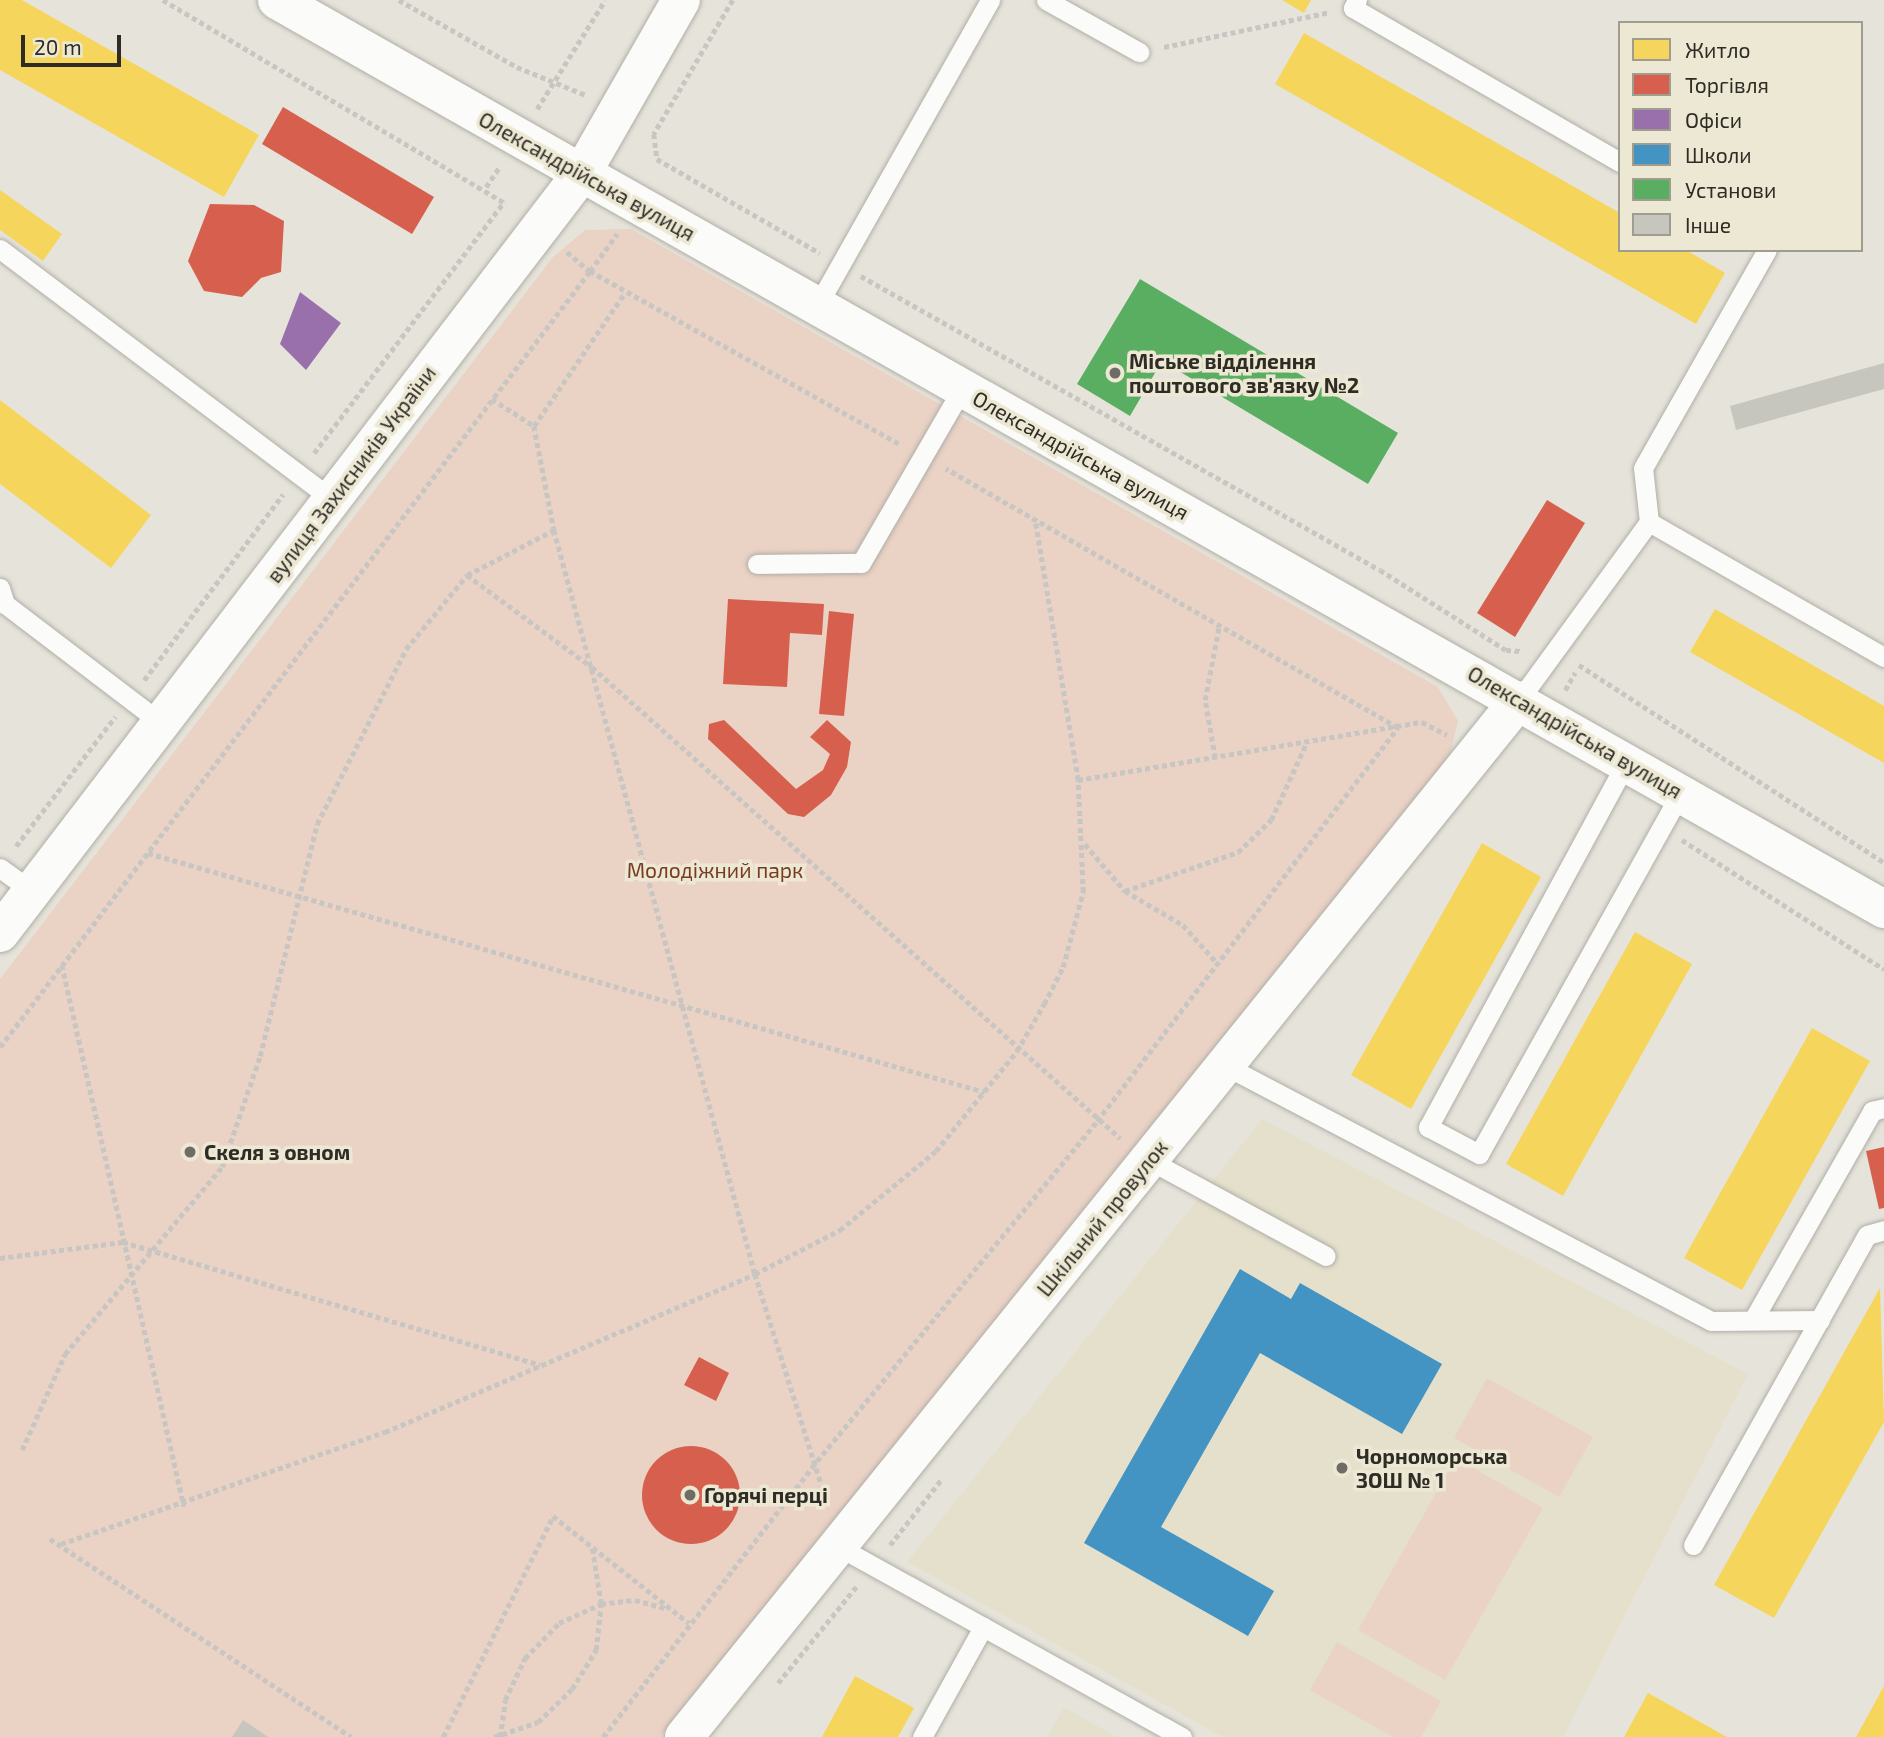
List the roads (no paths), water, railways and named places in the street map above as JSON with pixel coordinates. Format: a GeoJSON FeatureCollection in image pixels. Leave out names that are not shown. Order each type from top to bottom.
{"type":"FeatureCollection","features":[{"type":"Feature","properties":{"kind":"main road","name":"Олександрійська вулиця"},"geometry":{"type":"LineString","coordinates":[[277,0],[962,388],[1519,699],[1884,909]]}},
{"type":"Feature","properties":{"kind":"main road","name":"вулиця Захисників України"},"geometry":{"type":"LineString","coordinates":[[0,933],[582,173],[681,0]]}},
{"type":"Feature","properties":{"kind":"main road","name":"Шкільний провулок"},"geometry":{"type":"LineString","coordinates":[[684,1737],[1519,699]]}},
{"type":"Feature","properties":{"kind":"lane"},"geometry":{"type":"LineString","coordinates":[[817,306],[990,0]]}},
{"type":"Feature","properties":{"kind":"lane"},"geometry":{"type":"LineString","coordinates":[[1046,0],[1139,52]]}},
{"type":"Feature","properties":{"kind":"lane"},"geometry":{"type":"LineString","coordinates":[[1355,4],[1618,161]]}},
{"type":"Feature","properties":{"kind":"lane"},"geometry":{"type":"LineString","coordinates":[[0,249],[332,499]]}},
{"type":"Feature","properties":{"kind":"lane"},"geometry":{"type":"LineString","coordinates":[[1519,699],[1649,522],[1643,468],[1766,252]]}},
{"type":"Feature","properties":{"kind":"lane"},"geometry":{"type":"LineString","coordinates":[[757,564],[861,563],[962,388]]}},
{"type":"Feature","properties":{"kind":"lane"},"geometry":{"type":"LineString","coordinates":[[1649,522],[1884,657]]}},
{"type":"Feature","properties":{"kind":"lane"},"geometry":{"type":"LineString","coordinates":[[2,599],[161,723]]}},
{"type":"Feature","properties":{"kind":"lane"},"geometry":{"type":"LineString","coordinates":[[1626,761],[1428,1127],[1479,1154],[1681,792]]}},
{"type":"Feature","properties":{"kind":"lane"},"geometry":{"type":"LineString","coordinates":[[4,862],[32,891]]}},
{"type":"Feature","properties":{"kind":"lane"},"geometry":{"type":"LineString","coordinates":[[1224,1065],[1711,1321],[1820,1320]]}},
{"type":"Feature","properties":{"kind":"lane"},"geometry":{"type":"LineString","coordinates":[[1753,1320],[1872,1111],[1884,1108]]}},
{"type":"Feature","properties":{"kind":"lane"},"geometry":{"type":"LineString","coordinates":[[1149,1160],[1326,1255]]}},
{"type":"Feature","properties":{"kind":"lane"},"geometry":{"type":"LineString","coordinates":[[1693,1545],[1867,1235],[1884,1230]]}},
{"type":"Feature","properties":{"kind":"lane"},"geometry":{"type":"LineString","coordinates":[[839,1547],[1182,1737]]}},
{"type":"Feature","properties":{"kind":"lane"},"geometry":{"type":"LineString","coordinates":[[922,1737],[983,1627]]}},
{"type":"Feature","properties":{"kind":"place","name":"Міське відділення поштового зв'язку №2"},"geometry":{"type":"Point","coordinates":[1115,373]}},
{"type":"Feature","properties":{"kind":"place","name":"Скеля з овном"},"geometry":{"type":"Point","coordinates":[190,1152]}},
{"type":"Feature","properties":{"kind":"place","name":"Чорноморська ЗОШ № 1"},"geometry":{"type":"Point","coordinates":[1342,1468]}},
{"type":"Feature","properties":{"kind":"place","name":"Горячі перці"},"geometry":{"type":"Point","coordinates":[690,1495]}},
{"type":"Feature","properties":{"kind":"park label","name":"Молодіжний парк"},"geometry":{"type":"Point","coordinates":[715,870]}}]}
